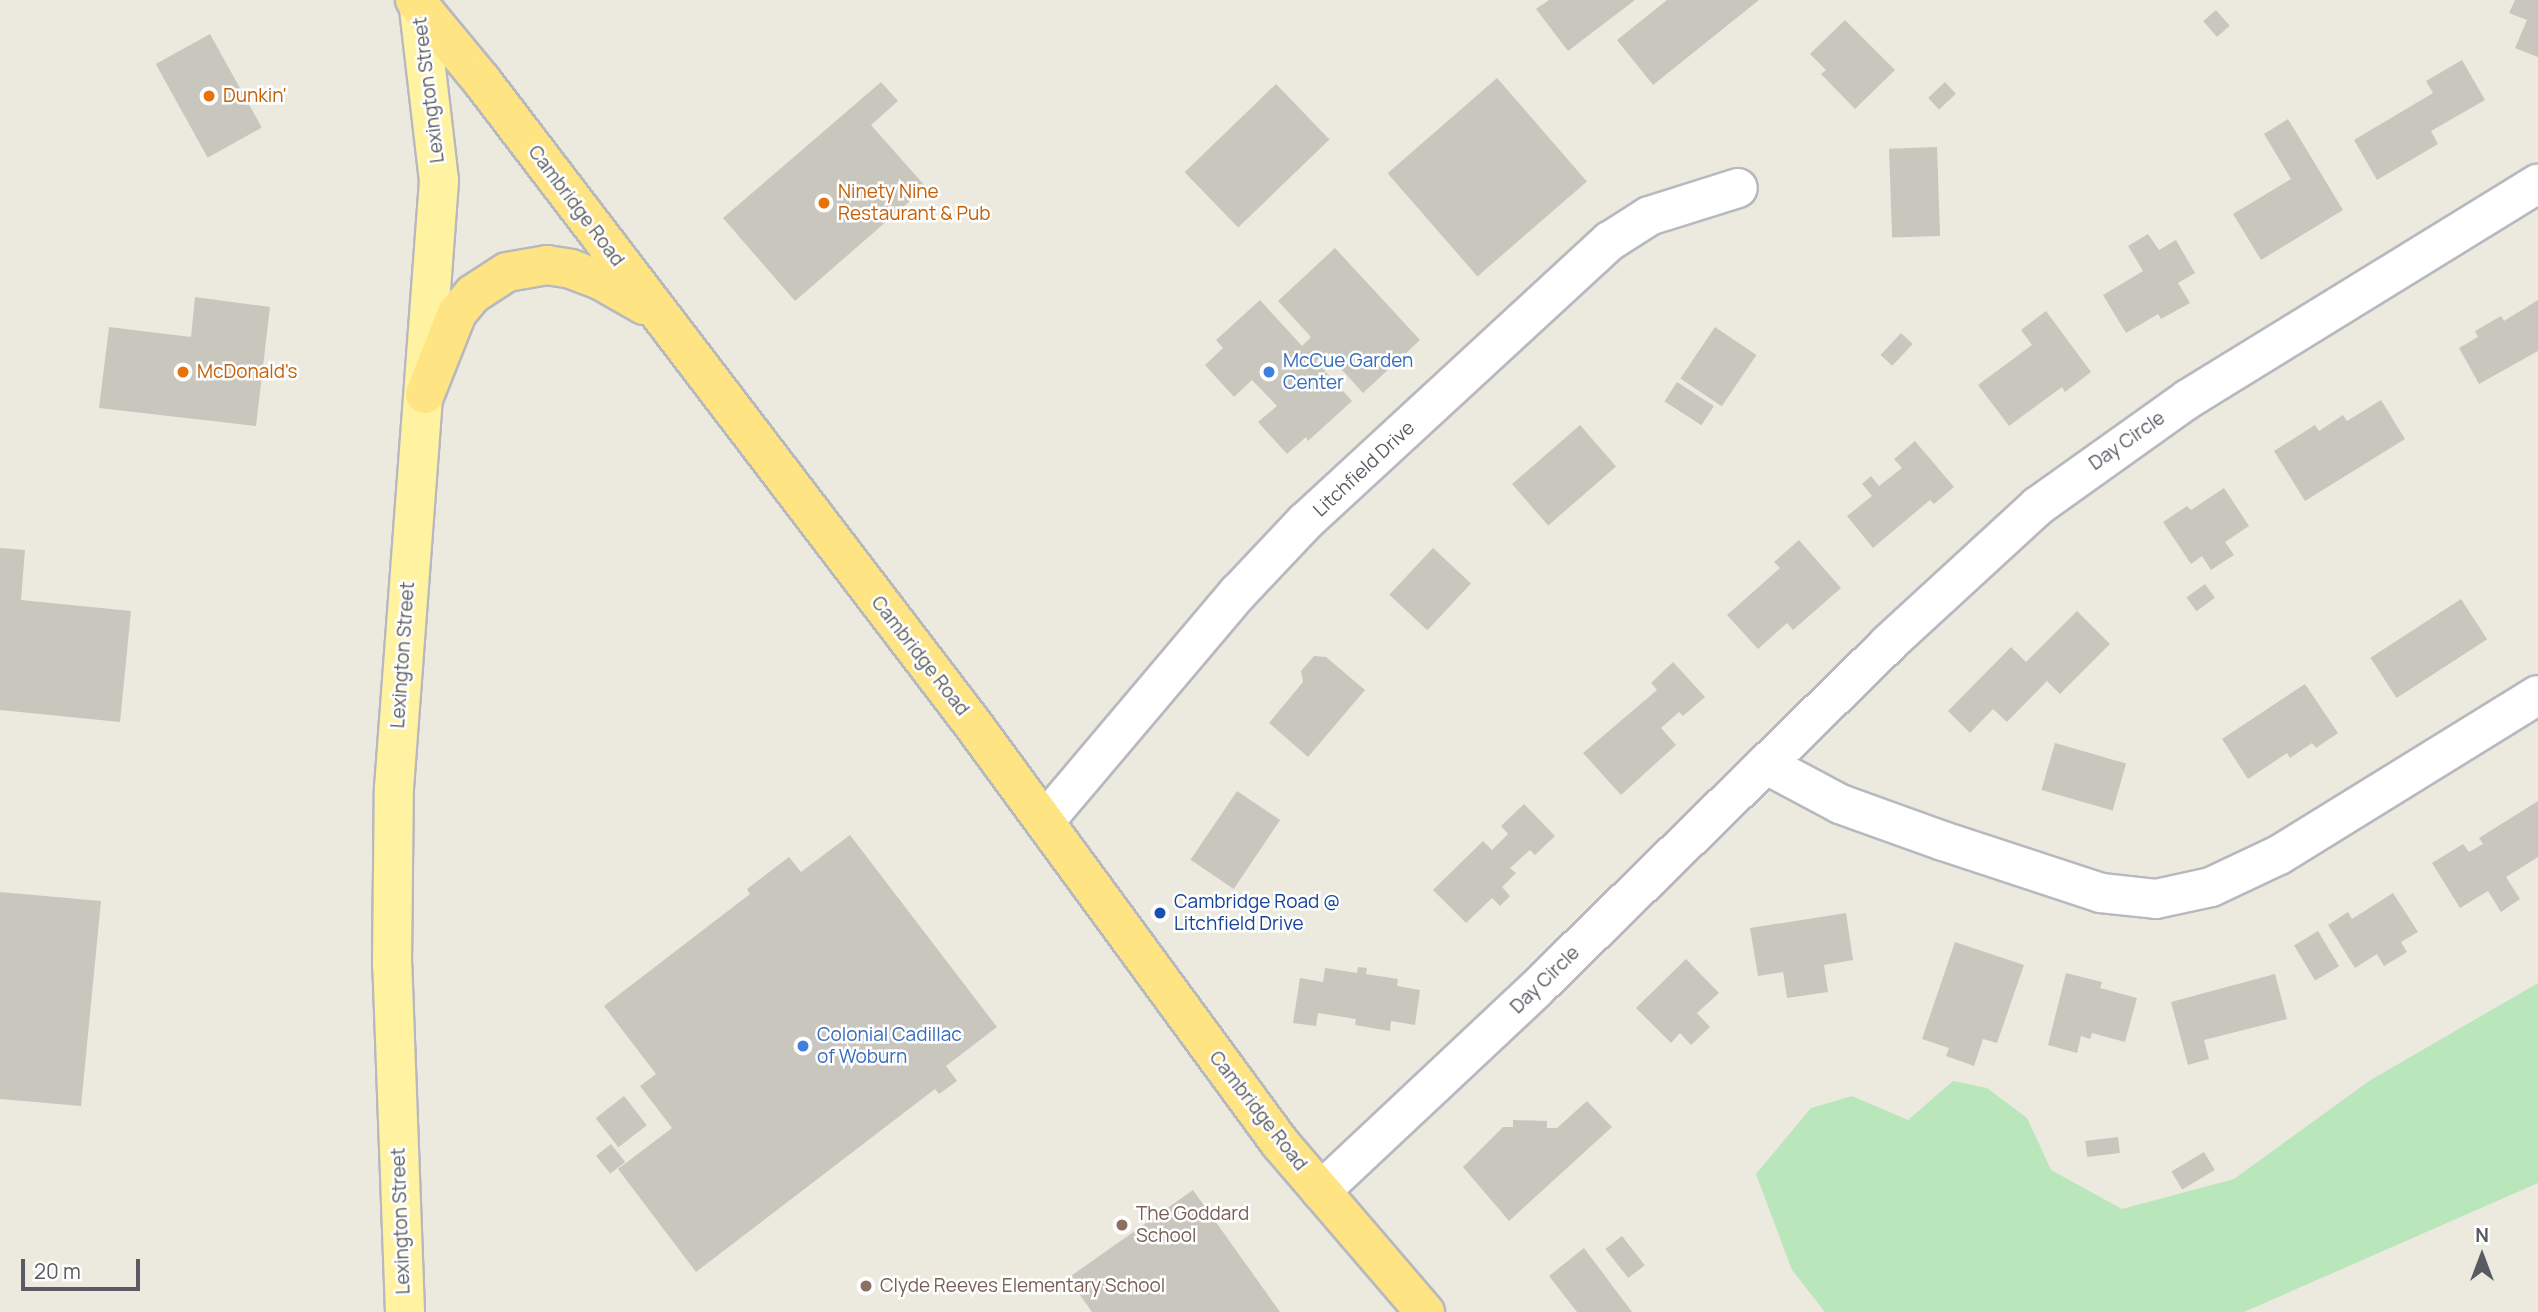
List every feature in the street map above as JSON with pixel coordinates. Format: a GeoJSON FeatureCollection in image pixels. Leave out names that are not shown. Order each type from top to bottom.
{"type":"FeatureCollection","features":[{"type":"Feature","properties":{"kind":"highway","name":"Cambridge Road"},"geometry":{"type":"LineString","coordinates":[[417,2],[482,81],[1045,821],[1222,1065],[1321,1191],[1425,1312]]}},
{"type":"Feature","properties":{"kind":"highway"},"geometry":{"type":"LineString","coordinates":[[425,394],[457,313],[473,294],[508,272],[547,265],[571,269],[600,280],[656,313]]}},
{"type":"Feature","properties":{"kind":"main road","name":"Lexington Street"},"geometry":{"type":"LineString","coordinates":[[405,1312],[393,965],[393,826],[401,662],[425,394],[439,181],[417,2]]}},
{"type":"Feature","properties":{"kind":"street","name":"Day Circle"},"geometry":{"type":"LineString","coordinates":[[1321,1191],[1536,989],[1898,635],[2038,506],[2094,463],[2188,399],[2538,184]]}},
{"type":"Feature","properties":{"kind":"street","name":"Litchfield Drive"},"geometry":{"type":"LineString","coordinates":[[1045,821],[1238,593],[1305,522],[1610,241],[1650,216],[1738,188]]}},
{"type":"Feature","properties":{"kind":"street"},"geometry":{"type":"LineString","coordinates":[[1767,765],[1840,804],[1956,845],[2101,893],[2156,899],[2211,887],[2279,855],[2538,695]]}},
{"type":"Feature","properties":{"kind":"green space"},"geometry":{"type":"Polygon","coordinates":[[[2538,983],[2538,1183],[2244,1312],[1825,1312],[1792,1270],[1756,1174],[1811,1108],[1852,1096],[1908,1120],[1953,1081],[1987,1088],[2027,1118],[2051,1170],[2122,1209],[2234,1179],[2369,1081],[2538,983]]]}},
{"type":"Feature","properties":{"kind":"building"},"geometry":{"type":"Polygon","coordinates":[[[1549,0],[1635,0],[1568,51],[1536,9],[1549,0]]]}},
{"type":"Feature","properties":{"kind":"building"},"geometry":{"type":"Polygon","coordinates":[[[1667,0],[1759,0],[1653,85],[1617,40],[1667,0]]]}},
{"type":"Feature","properties":{"kind":"building"},"geometry":{"type":"Polygon","coordinates":[[[2515,0],[2538,0],[2538,57],[2515,48],[2527,20],[2509,13],[2515,0]]]}},
{"type":"Feature","properties":{"kind":"building"},"geometry":{"type":"Polygon","coordinates":[[[2216,10],[2230,26],[2217,37],[2203,21],[2216,10]]]}},
{"type":"Feature","properties":{"kind":"building"},"geometry":{"type":"Polygon","coordinates":[[[1845,20],[1895,70],[1855,109],[1821,74],[1826,70],[1810,54],[1845,20]]]}},
{"type":"Feature","properties":{"kind":"building","name":"Dunkin'"},"geometry":{"type":"Polygon","coordinates":[[[210,34],[262,128],[208,158],[156,64],[210,34]]]}},
{"type":"Feature","properties":{"kind":"building"},"geometry":{"type":"Polygon","coordinates":[[[2462,60],[2485,100],[2431,131],[2438,144],[2377,180],[2354,140],[2433,93],[2426,81],[2462,60]]]}},
{"type":"Feature","properties":{"kind":"building"},"geometry":{"type":"Polygon","coordinates":[[[1497,78],[1587,181],[1477,277],[1388,173],[1497,78]]]}},
{"type":"Feature","properties":{"kind":"building","name":"Ninety Nine Restaurant & Pub"},"geometry":{"type":"Polygon","coordinates":[[[881,82],[898,101],[871,125],[926,187],[795,301],[723,218],[881,82]]]}},
{"type":"Feature","properties":{"kind":"building"},"geometry":{"type":"Polygon","coordinates":[[[1945,82],[1956,94],[1939,109],[1928,98],[1945,82]]]}},
{"type":"Feature","properties":{"kind":"building"},"geometry":{"type":"Polygon","coordinates":[[[1276,84],[1329,139],[1238,228],[1185,172],[1276,84]]]}},
{"type":"Feature","properties":{"kind":"building"},"geometry":{"type":"Polygon","coordinates":[[[2288,119],[2343,210],[2261,260],[2233,214],[2291,179],[2264,134],[2288,119]]]}},
{"type":"Feature","properties":{"kind":"building"},"geometry":{"type":"Polygon","coordinates":[[[1937,147],[1940,236],[1892,238],[1889,149],[1937,147]]]}},
{"type":"Feature","properties":{"kind":"building"},"geometry":{"type":"Polygon","coordinates":[[[2148,234],[2159,250],[2176,240],[2195,273],[2178,283],[2190,303],[2161,319],[2158,314],[2126,333],[2103,295],[2143,271],[2128,246],[2148,234]]]}},
{"type":"Feature","properties":{"kind":"building"},"geometry":{"type":"Polygon","coordinates":[[[1335,248],[1420,340],[1363,393],[1326,352],[1316,361],[1352,401],[1308,441],[1306,437],[1287,454],[1258,422],[1277,406],[1252,380],[1234,397],[1205,365],[1223,348],[1216,340],[1260,300],[1302,346],[1311,337],[1278,301],[1335,248]]]}},
{"type":"Feature","properties":{"kind":"building","name":"McDonald's"},"geometry":{"type":"Polygon","coordinates":[[[195,297],[270,307],[256,426],[99,408],[109,327],[191,337],[195,297]]]}},
{"type":"Feature","properties":{"kind":"building"},"geometry":{"type":"Polygon","coordinates":[[[2538,300],[2538,351],[2479,384],[2459,348],[2478,337],[2475,331],[2501,316],[2504,321],[2538,300]]]}},
{"type":"Feature","properties":{"kind":"building"},"geometry":{"type":"Polygon","coordinates":[[[2046,311],[2091,372],[2065,392],[2062,387],[2009,426],[1978,385],[2032,345],[2021,330],[2046,311]]]}},
{"type":"Feature","properties":{"kind":"building"},"geometry":{"type":"Polygon","coordinates":[[[1715,327],[1756,355],[1722,406],[1680,378],[1715,327]]]}},
{"type":"Feature","properties":{"kind":"building"},"geometry":{"type":"Polygon","coordinates":[[[1901,333],[1913,344],[1892,366],[1881,355],[1901,333]]]}},
{"type":"Feature","properties":{"kind":"building"},"geometry":{"type":"Polygon","coordinates":[[[1677,382],[1714,406],[1701,425],[1664,401],[1677,382]]]}},
{"type":"Feature","properties":{"kind":"building"},"geometry":{"type":"Polygon","coordinates":[[[2381,400],[2405,439],[2305,501],[2274,451],[2315,425],[2319,431],[2343,415],[2347,421],[2381,400]]]}},
{"type":"Feature","properties":{"kind":"building"},"geometry":{"type":"Polygon","coordinates":[[[1580,425],[1616,467],[1548,526],[1512,484],[1580,425]]]}},
{"type":"Feature","properties":{"kind":"building"},"geometry":{"type":"Polygon","coordinates":[[[1915,441],[1954,487],[1934,504],[1930,500],[1873,548],[1847,516],[1872,496],[1862,484],[1871,476],[1879,486],[1902,468],[1894,459],[1915,441]]]}},
{"type":"Feature","properties":{"kind":"building"},"geometry":{"type":"Polygon","coordinates":[[[2224,488],[2249,526],[2225,542],[2234,555],[2211,570],[2202,556],[2191,564],[2163,522],[2187,506],[2191,510],[2224,488]]]}},
{"type":"Feature","properties":{"kind":"building"},"geometry":{"type":"Polygon","coordinates":[[[1799,540],[1841,588],[1793,630],[1787,623],[1758,649],[1727,615],[1780,568],[1774,562],[1799,540]]]}},
{"type":"Feature","properties":{"kind":"building"},"geometry":{"type":"Polygon","coordinates":[[[0,548],[25,550],[21,600],[131,611],[120,722],[0,710],[0,548]]]}},
{"type":"Feature","properties":{"kind":"building"},"geometry":{"type":"Polygon","coordinates":[[[1433,548],[1471,583],[1427,630],[1389,595],[1433,548]]]}},
{"type":"Feature","properties":{"kind":"building"},"geometry":{"type":"Polygon","coordinates":[[[2205,584],[2215,598],[2196,611],[2186,598],[2205,584]]]}},
{"type":"Feature","properties":{"kind":"building"},"geometry":{"type":"Polygon","coordinates":[[[2461,599],[2487,639],[2397,698],[2370,658],[2461,599]]]}},
{"type":"Feature","properties":{"kind":"building"},"geometry":{"type":"Polygon","coordinates":[[[2077,611],[2110,644],[2060,694],[2047,681],[2007,722],[1993,709],[1970,733],[1948,711],[2011,647],[2026,662],[2077,611]]]}},
{"type":"Feature","properties":{"kind":"building"},"geometry":{"type":"Polygon","coordinates":[[[1314,656],[1326,657],[1365,690],[1308,757],[1269,723],[1303,682],[1301,671],[1314,656]]]}},
{"type":"Feature","properties":{"kind":"building"},"geometry":{"type":"Polygon","coordinates":[[[1673,662],[1705,697],[1683,716],[1679,712],[1661,728],[1676,745],[1621,795],[1583,753],[1657,690],[1651,683],[1673,662]]]}},
{"type":"Feature","properties":{"kind":"building"},"geometry":{"type":"Polygon","coordinates":[[[2305,684],[2338,733],[2316,748],[2312,743],[2290,758],[2287,753],[2248,779],[2222,739],[2305,684]]]}},
{"type":"Feature","properties":{"kind":"building"},"geometry":{"type":"Polygon","coordinates":[[[2055,743],[2126,763],[2113,810],[2041,790],[2055,743]]]}},
{"type":"Feature","properties":{"kind":"building"},"geometry":{"type":"Polygon","coordinates":[[[1237,791],[1280,820],[1234,889],[1191,860],[1237,791]]]}},
{"type":"Feature","properties":{"kind":"building"},"geometry":{"type":"Polygon","coordinates":[[[2538,801],[2538,857],[2506,877],[2520,899],[2501,912],[2488,891],[2460,908],[2432,863],[2463,844],[2469,852],[2483,844],[2479,838],[2538,801]]]}},
{"type":"Feature","properties":{"kind":"building"},"geometry":{"type":"Polygon","coordinates":[[[1524,804],[1555,836],[1535,855],[1530,850],[1510,868],[1516,873],[1502,887],[1510,896],[1500,906],[1492,898],[1466,923],[1433,890],[1483,841],[1492,850],[1508,834],[1501,826],[1524,804]]]}},
{"type":"Feature","properties":{"kind":"building","name":"Colonial Cadillac of Woburn"},"geometry":{"type":"Polygon","coordinates":[[[850,835],[997,1027],[946,1066],[957,1081],[939,1094],[935,1089],[696,1272],[618,1169],[672,1128],[640,1086],[656,1074],[604,1006],[750,894],[747,889],[789,857],[801,872],[850,835]]]}},
{"type":"Feature","properties":{"kind":"building"},"geometry":{"type":"Polygon","coordinates":[[[0,892],[101,901],[81,1106],[0,1099],[0,892]]]}},
{"type":"Feature","properties":{"kind":"building"},"geometry":{"type":"Polygon","coordinates":[[[2393,893],[2418,932],[2401,942],[2407,952],[2384,966],[2377,954],[2355,968],[2328,925],[2348,912],[2352,919],[2393,893]]]}},
{"type":"Feature","properties":{"kind":"building"},"geometry":{"type":"Polygon","coordinates":[[[1846,913],[1853,960],[1824,965],[1828,992],[1787,998],[1783,972],[1758,976],[1750,928],[1846,913]]]}},
{"type":"Feature","properties":{"kind":"building"},"geometry":{"type":"Polygon","coordinates":[[[2318,931],[2339,966],[2315,981],[2294,945],[2318,931]]]}},
{"type":"Feature","properties":{"kind":"building"},"geometry":{"type":"Polygon","coordinates":[[[1955,942],[2024,965],[1997,1043],[1983,1039],[1974,1066],[1946,1056],[1949,1048],[1922,1039],[1955,942]]]}},
{"type":"Feature","properties":{"kind":"building"},"geometry":{"type":"Polygon","coordinates":[[[1686,959],[1719,993],[1697,1013],[1710,1027],[1691,1045],[1680,1033],[1671,1043],[1636,1008],[1686,959]]]}},
{"type":"Feature","properties":{"kind":"building"},"geometry":{"type":"Polygon","coordinates":[[[1358,967],[1367,968],[1366,974],[1398,979],[1397,986],[1420,990],[1415,1025],[1391,1021],[1390,1031],[1355,1025],[1356,1019],[1318,1013],[1316,1026],[1293,1023],[1300,978],[1323,982],[1325,968],[1357,973],[1358,967]]]}},
{"type":"Feature","properties":{"kind":"building"},"geometry":{"type":"Polygon","coordinates":[[[2066,973],[2102,982],[2100,988],[2137,998],[2125,1042],[2092,1033],[2090,1039],[2081,1036],[2077,1053],[2048,1045],[2066,973]]]}},
{"type":"Feature","properties":{"kind":"building"},"geometry":{"type":"Polygon","coordinates":[[[2275,974],[2287,1019],[2204,1040],[2209,1059],[2188,1065],[2171,1002],[2275,974]]]}},
{"type":"Feature","properties":{"kind":"building"},"geometry":{"type":"Polygon","coordinates":[[[624,1096],[647,1125],[618,1147],[596,1118],[624,1096]]]}},
{"type":"Feature","properties":{"kind":"building"},"geometry":{"type":"Polygon","coordinates":[[[1587,1101],[1612,1127],[1509,1221],[1463,1167],[1503,1127],[1513,1127],[1513,1120],[1547,1121],[1547,1128],[1557,1128],[1587,1101]]]}},
{"type":"Feature","properties":{"kind":"building"},"geometry":{"type":"Polygon","coordinates":[[[2118,1137],[2120,1153],[2087,1157],[2085,1141],[2118,1137]]]}},
{"type":"Feature","properties":{"kind":"building"},"geometry":{"type":"Polygon","coordinates":[[[611,1144],[625,1162],[610,1174],[596,1156],[611,1144]]]}},
{"type":"Feature","properties":{"kind":"building"},"geometry":{"type":"Polygon","coordinates":[[[2204,1152],[2215,1170],[2182,1190],[2171,1172],[2204,1152]]]}},
{"type":"Feature","properties":{"kind":"building"},"geometry":{"type":"Polygon","coordinates":[[[1193,1190],[1280,1312],[1092,1312],[1068,1278],[1193,1190]]]}},
{"type":"Feature","properties":{"kind":"building"},"geometry":{"type":"Polygon","coordinates":[[[1622,1236],[1645,1265],[1628,1278],[1605,1249],[1622,1236]]]}},
{"type":"Feature","properties":{"kind":"building"},"geometry":{"type":"Polygon","coordinates":[[[1584,1248],[1632,1312],[1577,1312],[1549,1276],[1584,1248]]]}},
{"type":"Feature","properties":{"kind":"place","name":"Dunkin'"},"geometry":{"type":"Point","coordinates":[209,96]}},
{"type":"Feature","properties":{"kind":"place","name":"Ninety Nine Restaurant & Pub"},"geometry":{"type":"Point","coordinates":[824,203]}},
{"type":"Feature","properties":{"kind":"place","name":"McDonald's"},"geometry":{"type":"Point","coordinates":[183,372]}},
{"type":"Feature","properties":{"kind":"place","name":"McCue Garden Center"},"geometry":{"type":"Point","coordinates":[1269,372]}},
{"type":"Feature","properties":{"kind":"place","name":"Cambridge Road @ Litchfield Drive"},"geometry":{"type":"Point","coordinates":[1160,913]}},
{"type":"Feature","properties":{"kind":"place","name":"Colonial Cadillac of Woburn"},"geometry":{"type":"Point","coordinates":[803,1046]}},
{"type":"Feature","properties":{"kind":"place","name":"The Goddard School"},"geometry":{"type":"Point","coordinates":[1122,1225]}},
{"type":"Feature","properties":{"kind":"place","name":"Clyde Reeves Elementary School"},"geometry":{"type":"Point","coordinates":[866,1286]}}]}
